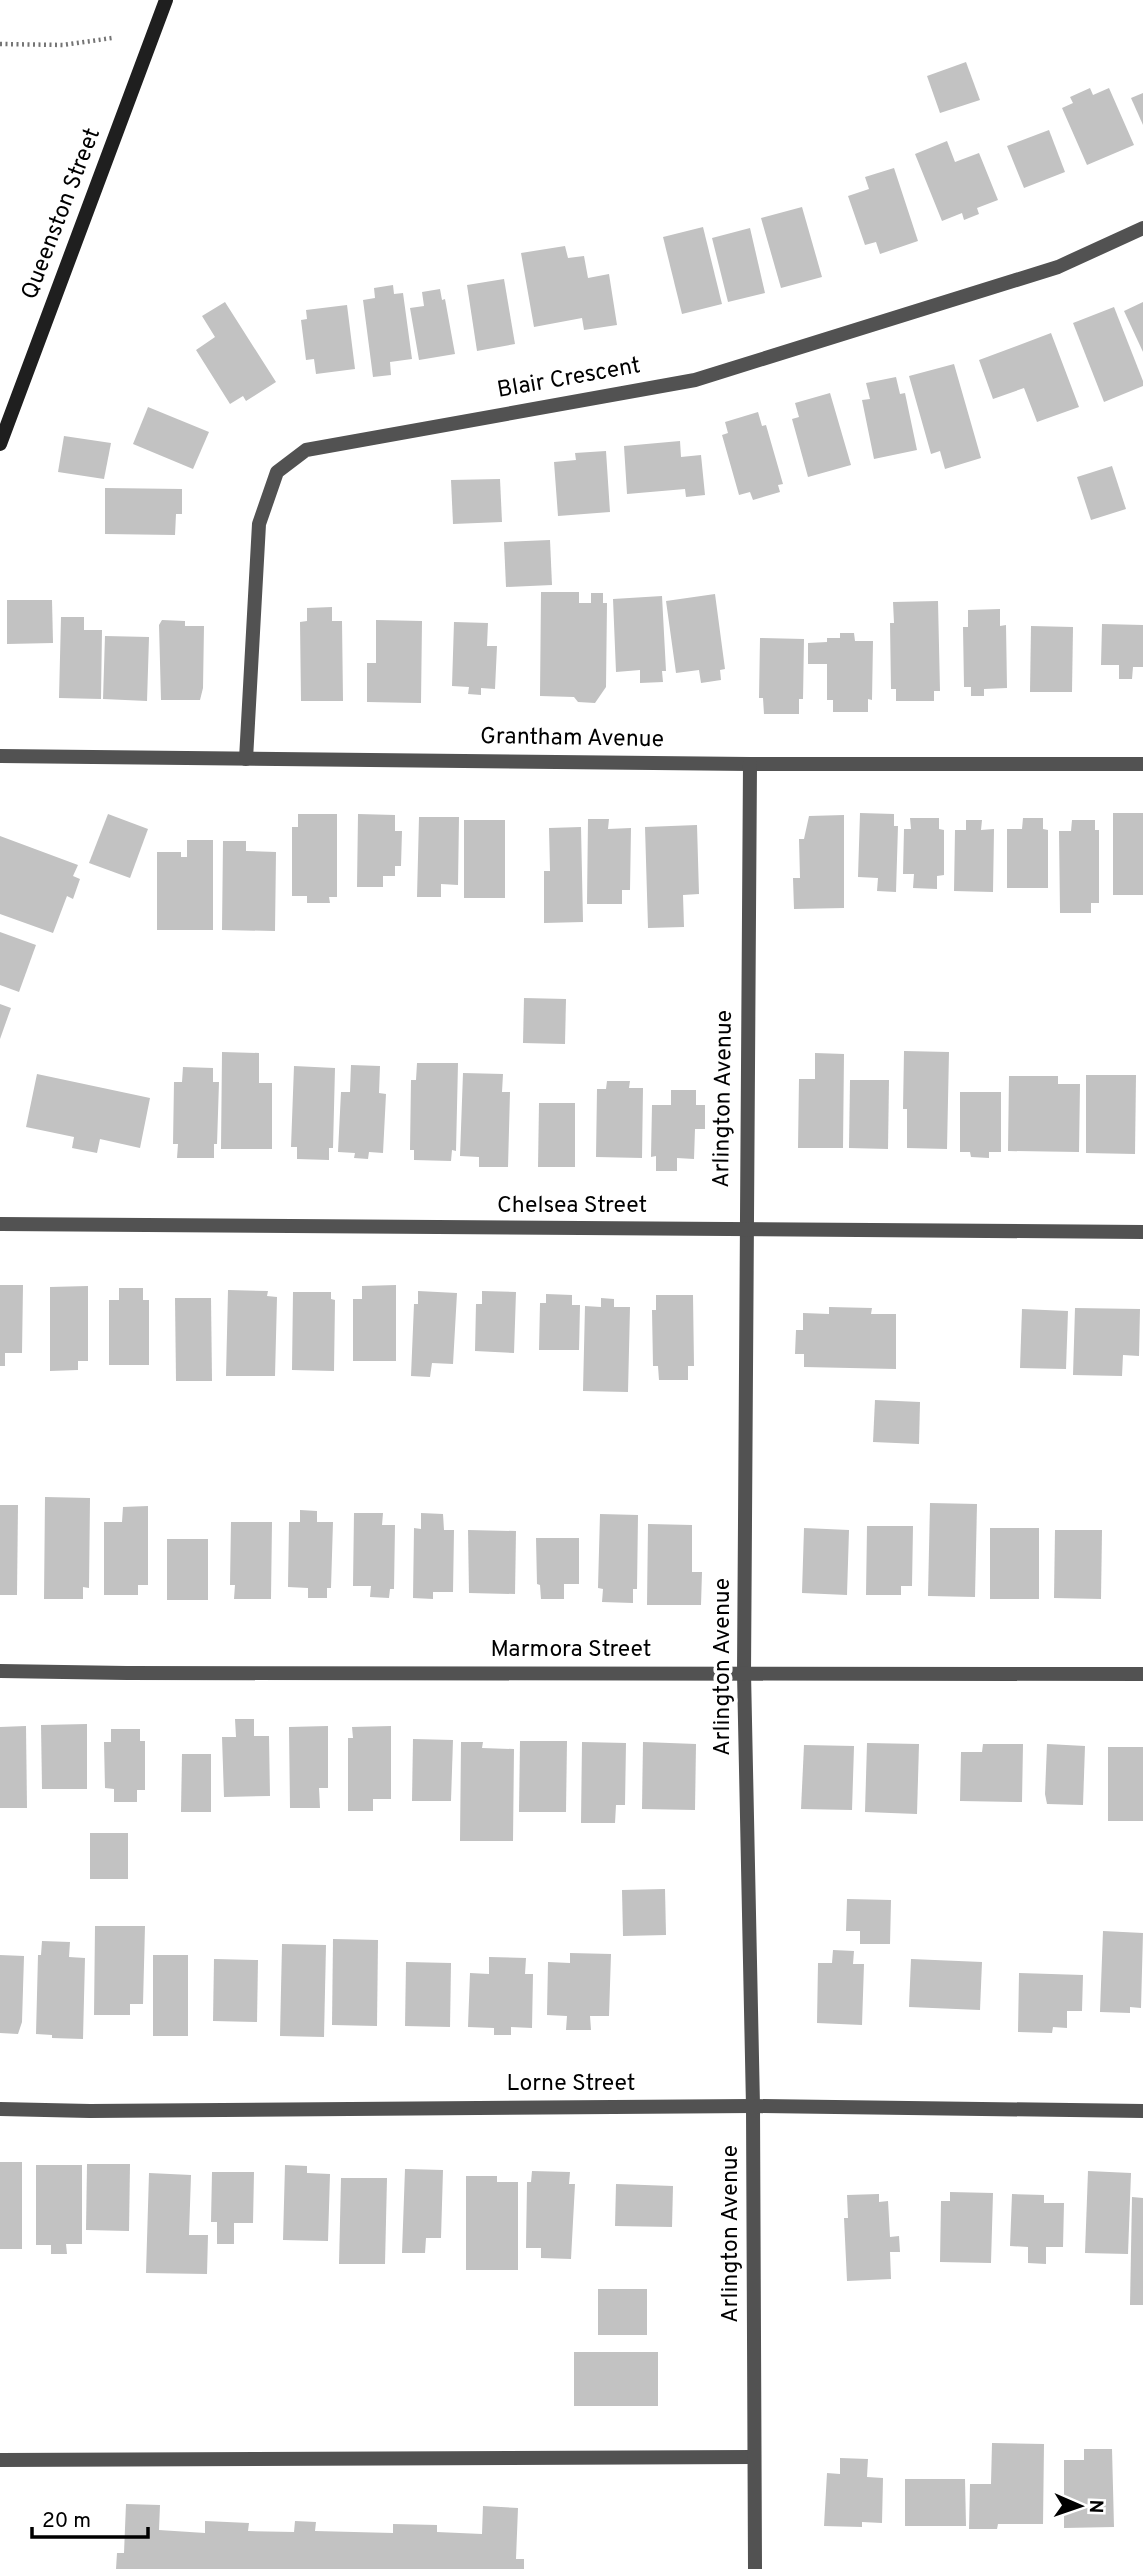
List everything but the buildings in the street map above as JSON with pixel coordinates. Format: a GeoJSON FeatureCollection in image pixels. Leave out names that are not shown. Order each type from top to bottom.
{"type":"FeatureCollection","features":[{"type":"Feature","properties":{"kind":"main road","name":"Queenston Street"},"geometry":{"type":"LineString","coordinates":[[0,444],[166,0]]}},
{"type":"Feature","properties":{"kind":"street","name":"Blair Crescent"},"geometry":{"type":"LineString","coordinates":[[246,758],[259,524],[277,472],[306,450],[695,380],[1058,267],[1143,228]]}},
{"type":"Feature","properties":{"kind":"street","name":"Grantham Avenue"},"geometry":{"type":"LineString","coordinates":[[0,755],[750,764],[1143,764]]}},
{"type":"Feature","properties":{"kind":"street","name":"Arlington Avenue"},"geometry":{"type":"LineString","coordinates":[[750,764],[744,1672],[753,2106],[755,2569]]}},
{"type":"Feature","properties":{"kind":"street","name":"Chelsea Street"},"geometry":{"type":"LineString","coordinates":[[0,1224],[1143,1232]]}},
{"type":"Feature","properties":{"kind":"street","name":"Marmora Street"},"geometry":{"type":"LineString","coordinates":[[0,1671],[1143,1674]]}},
{"type":"Feature","properties":{"kind":"street","name":"Lorne Street"},"geometry":{"type":"LineString","coordinates":[[0,2109],[90,2111],[753,2106],[1143,2111]]}},
{"type":"Feature","properties":{"kind":"street"},"geometry":{"type":"LineString","coordinates":[[0,2460],[754,2457]]}},
{"type":"Feature","properties":{"kind":"path"},"geometry":{"type":"LineString","coordinates":[[0,44],[63,45],[112,38]]}}]}
